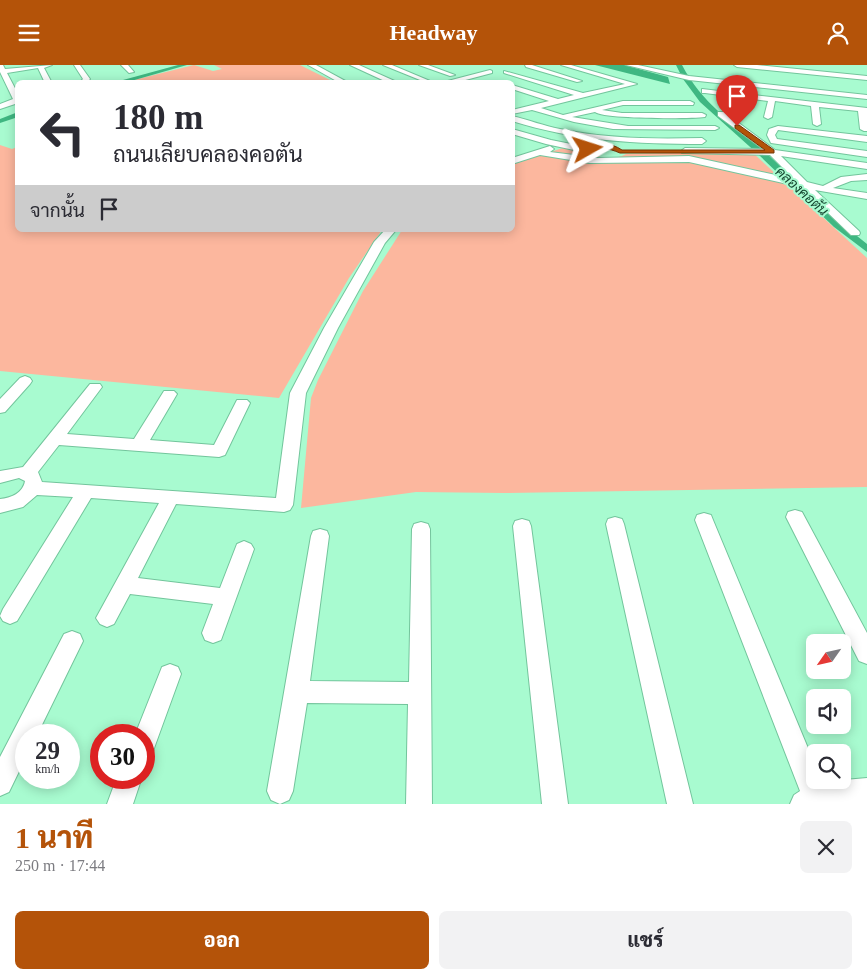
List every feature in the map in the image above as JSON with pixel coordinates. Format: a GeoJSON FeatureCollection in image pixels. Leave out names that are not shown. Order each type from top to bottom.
{"type":"FeatureCollection","features":[{"type":"Feature","properties":{"kind":"street"},"geometry":{"type":"LineString","coordinates":[[3,72],[49,65]]}},
{"type":"Feature","properties":{"kind":"street"},"geometry":{"type":"LineString","coordinates":[[77,65],[87,80]]}},
{"type":"Feature","properties":{"kind":"street"},"geometry":{"type":"LineString","coordinates":[[124,65],[131,72]]}},
{"type":"Feature","properties":{"kind":"street"},"geometry":{"type":"LineString","coordinates":[[311,65],[340,80]]}},
{"type":"Feature","properties":{"kind":"street"},"geometry":{"type":"LineString","coordinates":[[386,65],[424,80]]}},
{"type":"Feature","properties":{"kind":"street"},"geometry":{"type":"LineString","coordinates":[[422,65],[452,75]]}},
{"type":"Feature","properties":{"kind":"street"},"geometry":{"type":"LineString","coordinates":[[564,65],[644,87]]}},
{"type":"Feature","properties":{"kind":"street"},"geometry":{"type":"LineString","coordinates":[[628,65],[680,77],[691,76],[867,97]]}},
{"type":"Feature","properties":{"kind":"street"},"geometry":{"type":"LineString","coordinates":[[40,66],[47,80]]}},
{"type":"Feature","properties":{"kind":"street"},"geometry":{"type":"LineString","coordinates":[[322,71],[347,66],[387,80]]}},
{"type":"Feature","properties":{"kind":"street"},"geometry":{"type":"LineString","coordinates":[[528,66],[583,82]]}},
{"type":"Feature","properties":{"kind":"street"},"geometry":{"type":"LineString","coordinates":[[766,76],[769,67]]}},
{"type":"Feature","properties":{"kind":"street"},"geometry":{"type":"LineString","coordinates":[[737,69],[769,67],[867,78]]}},
{"type":"Feature","properties":{"kind":"street"},"geometry":{"type":"LineString","coordinates":[[737,69],[766,76],[803,80]]}},
{"type":"Feature","properties":{"kind":"street"},"geometry":{"type":"LineString","coordinates":[[0,84],[3,72]]}},
{"type":"Feature","properties":{"kind":"street"},"geometry":{"type":"LineString","coordinates":[[3,72],[15,96]]}},
{"type":"Feature","properties":{"kind":"street"},"geometry":{"type":"LineString","coordinates":[[506,72],[583,95]]}},
{"type":"Feature","properties":{"kind":"street"},"geometry":{"type":"LineString","coordinates":[[691,76],[696,85],[714,99]]}},
{"type":"Feature","properties":{"kind":"street"},"geometry":{"type":"LineString","coordinates":[[466,80],[488,77]]}},
{"type":"Feature","properties":{"kind":"street"},"geometry":{"type":"LineString","coordinates":[[592,84],[613,91],[635,93]]}},
{"type":"Feature","properties":{"kind":"street"},"geometry":{"type":"LineString","coordinates":[[515,111],[583,95],[613,91],[633,84]]}},
{"type":"Feature","properties":{"kind":"street"},"geometry":{"type":"LineString","coordinates":[[515,88],[556,101]]}},
{"type":"Feature","properties":{"kind":"street"},"geometry":{"type":"LineString","coordinates":[[613,91],[623,103]]}},
{"type":"Feature","properties":{"kind":"street"},"geometry":{"type":"LineString","coordinates":[[705,91],[865,110],[864,129]]}},
{"type":"Feature","properties":{"kind":"street"},"geometry":{"type":"LineString","coordinates":[[768,117],[772,99]]}},
{"type":"Feature","properties":{"kind":"street"},"geometry":{"type":"LineString","coordinates":[[0,107],[15,101]]}},
{"type":"Feature","properties":{"kind":"street"},"geometry":{"type":"LineString","coordinates":[[561,117],[623,103],[690,103]]}},
{"type":"Feature","properties":{"kind":"street"},"geometry":{"type":"LineString","coordinates":[[515,104],[595,125],[622,128],[715,128]]}},
{"type":"Feature","properties":{"kind":"street"},"geometry":{"type":"LineString","coordinates":[[815,104],[817,124]]}},
{"type":"Feature","properties":{"kind":"street"},"geometry":{"type":"LineString","coordinates":[[592,110],[622,115],[702,115]]}},
{"type":"Feature","properties":{"kind":"street"},"geometry":{"type":"LineString","coordinates":[[722,110],[855,233]]}},
{"type":"Feature","properties":{"kind":"street"},"geometry":{"type":"LineString","coordinates":[[515,119],[582,137],[638,142],[707,141]]}},
{"type":"Feature","properties":{"kind":"street"},"geometry":{"type":"LineString","coordinates":[[582,137],[595,125]]}},
{"type":"Feature","properties":{"kind":"street"},"geometry":{"type":"LineString","coordinates":[[867,139],[778,128],[773,129],[771,135],[774,141],[867,154]]}},
{"type":"Feature","properties":{"kind":"street"},"geometry":{"type":"LineString","coordinates":[[515,132],[564,145],[588,149],[590,153],[604,157],[619,155],[619,150],[749,151],[769,152],[867,166]]}},
{"type":"Feature","properties":{"kind":"street"},"geometry":{"type":"LineString","coordinates":[[515,160],[564,145]]}},
{"type":"Feature","properties":{"kind":"street"},"geometry":{"type":"LineString","coordinates":[[540,153],[578,161],[619,161],[670,157],[689,159],[785,181],[867,196]]}},
{"type":"Feature","properties":{"kind":"street"},"geometry":{"type":"LineString","coordinates":[[824,189],[848,178],[867,177]]}},
{"type":"Feature","properties":{"kind":"street"},"geometry":{"type":"LineString","coordinates":[[0,477],[13,473],[30,481],[86,492],[284,505],[298,393],[341,311],[382,240],[389,232]]}},
{"type":"Feature","properties":{"kind":"street"},"geometry":{"type":"LineString","coordinates":[[0,408],[25,381]]}},
{"type":"Feature","properties":{"kind":"street"},"geometry":{"type":"LineString","coordinates":[[0,506],[19,501],[54,439],[95,387]]}},
{"type":"Feature","properties":{"kind":"street"},"geometry":{"type":"LineString","coordinates":[[139,445],[169,394]]}},
{"type":"Feature","properties":{"kind":"street"},"geometry":{"type":"LineString","coordinates":[[54,439],[219,451],[242,403]]}},
{"type":"Feature","properties":{"kind":"street"},"geometry":{"type":"LineString","coordinates":[[10,615],[86,492]]}},
{"type":"Feature","properties":{"kind":"street"},"geometry":{"type":"LineString","coordinates":[[107,618],[172,497]]}},
{"type":"Feature","properties":{"kind":"street"},"geometry":{"type":"LineString","coordinates":[[795,517],[867,654]]}},
{"type":"Feature","properties":{"kind":"street"},"geometry":{"type":"LineString","coordinates":[[704,520],[812,801],[828,792],[867,791]]}},
{"type":"Feature","properties":{"kind":"street"},"geometry":{"type":"LineString","coordinates":[[615,523],[680,804]]}},
{"type":"Feature","properties":{"kind":"street"},"geometry":{"type":"LineString","coordinates":[[522,527],[555,804]]}},
{"type":"Feature","properties":{"kind":"street"},"geometry":{"type":"LineString","coordinates":[[419,804],[421,529]]}},
{"type":"Feature","properties":{"kind":"street"},"geometry":{"type":"LineString","coordinates":[[280,791],[320,536]]}},
{"type":"Feature","properties":{"kind":"street"},"geometry":{"type":"LineString","coordinates":[[213,633],[244,549]]}},
{"type":"Feature","properties":{"kind":"street"},"geometry":{"type":"LineString","coordinates":[[125,585],[226,597]]}},
{"type":"Feature","properties":{"kind":"street"},"geometry":{"type":"LineString","coordinates":[[0,783],[72,641]]}},
{"type":"Feature","properties":{"kind":"street"},"geometry":{"type":"LineString","coordinates":[[151,724],[170,674]]}},
{"type":"Feature","properties":{"kind":"street"},"geometry":{"type":"LineString","coordinates":[[297,692],[420,693]]}},
{"type":"Feature","properties":{"kind":"street"},"geometry":{"type":"LineString","coordinates":[[120,804],[126,789]]}},
{"type":"Feature","properties":{"kind":"shaded area"},"geometry":{"type":"Polygon","coordinates":[[[194,65],[213,71],[222,69],[214,65],[300,65],[330,80],[134,80],[194,65]]]}},
{"type":"Feature","properties":{"kind":"shaded area"},"geometry":{"type":"Polygon","coordinates":[[[595,65],[624,65],[668,77],[670,84],[595,65]]]}},
{"type":"Feature","properties":{"kind":"shaded area"},"geometry":{"type":"Polygon","coordinates":[[[0,145],[12,149],[15,148],[15,232],[381,232],[349,278],[279,398],[0,371],[0,145]]]}},
{"type":"Feature","properties":{"kind":"shaded area"},"geometry":{"type":"Polygon","coordinates":[[[569,146],[604,158],[618,157],[626,154],[752,152],[867,258],[867,487],[504,493],[416,492],[301,508],[311,398],[318,380],[363,291],[401,232],[515,232],[515,163],[569,146]]]}},
{"type":"Feature","properties":{"kind":"waterway"},"geometry":{"type":"LineString","coordinates":[[126,80],[184,65]]}},
{"type":"Feature","properties":{"kind":"waterway","name":"คลองคอตัน"},"geometry":{"type":"LineString","coordinates":[[679,65],[686,79],[702,101],[762,153],[837,225],[867,249]]}},
{"type":"Feature","properties":{"kind":"waterway"},"geometry":{"type":"LineString","coordinates":[[0,121],[15,115]]}},
{"type":"Feature","properties":{"kind":"route"},"geometry":{"type":"LineString","coordinates":[[588,149],[601,145],[614,147],[620,152],[772,152],[737,126]]}}]}
